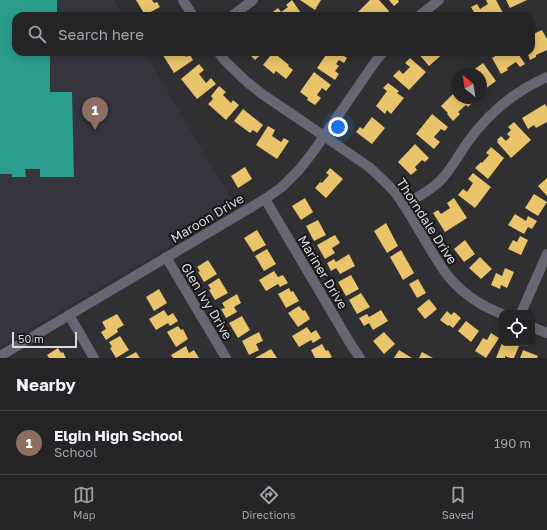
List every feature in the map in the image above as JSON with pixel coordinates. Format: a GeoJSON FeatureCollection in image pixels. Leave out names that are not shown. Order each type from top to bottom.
{"type":"FeatureCollection","features":[{"type":"Feature","properties":{"kind":"street"},"geometry":{"type":"LineString","coordinates":[[183,0],[190,12]]}},
{"type":"Feature","properties":{"kind":"street"},"geometry":{"type":"LineString","coordinates":[[237,12],[253,0]]}},
{"type":"Feature","properties":{"kind":"street"},"geometry":{"type":"LineString","coordinates":[[423,12],[439,0]]}},
{"type":"Feature","properties":{"kind":"street","name":"Thorndale Drive"},"geometry":{"type":"LineString","coordinates":[[222,56],[247,82],[262,94],[369,167],[390,186],[404,205],[447,275],[468,296],[499,312]]}},
{"type":"Feature","properties":{"kind":"street","name":"Maroon Drive"},"geometry":{"type":"LineString","coordinates":[[0,356],[265,199],[282,187],[299,170],[380,56]]}},
{"type":"Feature","properties":{"kind":"street"},"geometry":{"type":"LineString","coordinates":[[404,205],[439,182],[477,130],[500,106],[528,87],[547,77]]}},
{"type":"Feature","properties":{"kind":"street","name":"Mariner Drive"},"geometry":{"type":"LineString","coordinates":[[265,199],[360,358]]}},
{"type":"Feature","properties":{"kind":"street"},"geometry":{"type":"LineString","coordinates":[[522,310],[547,254]]}},
{"type":"Feature","properties":{"kind":"street","name":"Glen Ivy Drive"},"geometry":{"type":"LineString","coordinates":[[166,257],[226,358]]}},
{"type":"Feature","properties":{"kind":"street"},"geometry":{"type":"LineString","coordinates":[[68,315],[94,358]]}},
{"type":"Feature","properties":{"kind":"street"},"geometry":{"type":"LineString","coordinates":[[535,328],[547,333]]}},
{"type":"Feature","properties":{"kind":"shaded area"},"geometry":{"type":"Polygon","coordinates":[[[0,0],[114,0],[121,12],[12,12],[12,56],[146,56],[236,207],[0,347],[0,0]]]}},
{"type":"Feature","properties":{"kind":"building: Homes"},"geometry":{"type":"Polygon","coordinates":[[[136,0],[152,0],[154,3],[157,2],[160,7],[151,12],[143,12],[136,0]]]}},
{"type":"Feature","properties":{"kind":"building: Homes"},"geometry":{"type":"Polygon","coordinates":[[[292,0],[300,12],[281,12],[288,7],[286,5],[292,0]]]}},
{"type":"Feature","properties":{"kind":"building: Homes"},"geometry":{"type":"Polygon","coordinates":[[[300,0],[321,0],[315,10],[300,0]]]}},
{"type":"Feature","properties":{"kind":"building: Homes"},"geometry":{"type":"Polygon","coordinates":[[[370,0],[379,0],[389,11],[388,12],[358,12],[370,0]]]}},
{"type":"Feature","properties":{"kind":"building: Homes"},"geometry":{"type":"Polygon","coordinates":[[[389,0],[398,0],[399,2],[394,6],[389,0]]]}},
{"type":"Feature","properties":{"kind":"building: Homes"},"geometry":{"type":"Polygon","coordinates":[[[486,0],[496,0],[502,12],[474,12],[471,7],[477,4],[480,9],[488,4],[486,0]]]}},
{"type":"Feature","properties":{"kind":"building: Homes"},"geometry":{"type":"Polygon","coordinates":[[[506,0],[527,0],[510,8],[506,0]]]}},
{"type":"Feature","properties":{"kind":"building: Homes"},"geometry":{"type":"Polygon","coordinates":[[[278,8],[281,12],[273,12],[278,8]]]}},
{"type":"Feature","properties":{"kind":"building: Homes"},"geometry":{"type":"Polygon","coordinates":[[[542,30],[547,39],[547,50],[536,55],[536,57],[530,60],[528,56],[535,56],[535,33],[542,30]]]}},
{"type":"Feature","properties":{"kind":"building: Homes"},"geometry":{"type":"Polygon","coordinates":[[[163,56],[191,56],[193,60],[174,73],[163,56]]]}},
{"type":"Feature","properties":{"kind":"building: Homes"},"geometry":{"type":"Polygon","coordinates":[[[251,56],[260,56],[255,60],[251,56]]]}},
{"type":"Feature","properties":{"kind":"building: Homes"},"geometry":{"type":"Polygon","coordinates":[[[270,56],[278,56],[293,70],[286,79],[276,71],[274,74],[263,65],[270,56]]]}},
{"type":"Feature","properties":{"kind":"building: Homes"},"geometry":{"type":"Polygon","coordinates":[[[325,56],[344,56],[347,58],[344,63],[339,60],[336,64],[339,66],[335,71],[339,74],[335,80],[317,68],[325,56]]]}},
{"type":"Feature","properties":{"kind":"building: Homes"},"geometry":{"type":"Polygon","coordinates":[[[420,56],[440,56],[429,66],[420,56]]]}},
{"type":"Feature","properties":{"kind":"building: Homes"},"geometry":{"type":"Polygon","coordinates":[[[495,56],[520,56],[525,64],[520,67],[516,62],[507,68],[508,70],[501,74],[492,58],[495,56]]]}},
{"type":"Feature","properties":{"kind":"building: Homes"},"geometry":{"type":"Polygon","coordinates":[[[410,58],[426,72],[409,90],[393,76],[399,70],[403,74],[410,67],[405,63],[410,58]]]}},
{"type":"Feature","properties":{"kind":"building: Homes"},"geometry":{"type":"Polygon","coordinates":[[[483,63],[487,68],[476,68],[483,63]]]}},
{"type":"Feature","properties":{"kind":"building: Homes"},"geometry":{"type":"Polygon","coordinates":[[[199,64],[204,70],[199,74],[206,83],[211,78],[216,84],[197,99],[181,79],[199,64]]]}},
{"type":"Feature","properties":{"kind":"building: Homes"},"geometry":{"type":"Polygon","coordinates":[[[487,69],[496,81],[487,88],[487,69]]]}},
{"type":"Feature","properties":{"kind":"building: Homes"},"geometry":{"type":"Polygon","coordinates":[[[314,72],[331,85],[326,91],[322,88],[317,95],[321,98],[315,105],[307,100],[308,98],[300,92],[314,72]]]}},
{"type":"Feature","properties":{"kind":"building: Homes"},"geometry":{"type":"Polygon","coordinates":[[[388,83],[399,91],[397,93],[404,98],[391,114],[387,110],[385,114],[376,106],[387,91],[383,88],[388,83]]]}},
{"type":"Feature","properties":{"kind":"building: Homes"},"geometry":{"type":"Polygon","coordinates":[[[219,86],[226,92],[223,95],[231,103],[233,100],[239,105],[226,120],[208,104],[213,99],[211,96],[219,86]]]}},
{"type":"Feature","properties":{"kind":"building: Homes"},"geometry":{"type":"Polygon","coordinates":[[[451,96],[451,104],[471,104],[468,107],[466,105],[458,112],[460,114],[453,121],[441,106],[451,96]]]}},
{"type":"Feature","properties":{"kind":"building: Homes"},"geometry":{"type":"Polygon","coordinates":[[[545,104],[547,107],[547,122],[536,128],[534,125],[528,129],[522,118],[545,104]]]}},
{"type":"Feature","properties":{"kind":"building: Homes"},"geometry":{"type":"Polygon","coordinates":[[[243,109],[263,125],[257,133],[253,130],[250,133],[234,121],[243,109]]]}},
{"type":"Feature","properties":{"kind":"building: Homes"},"geometry":{"type":"Polygon","coordinates":[[[432,114],[448,127],[445,131],[441,129],[434,137],[440,142],[434,149],[416,134],[432,114]]]}},
{"type":"Feature","properties":{"kind":"building: Homes"},"geometry":{"type":"Polygon","coordinates":[[[372,117],[385,128],[372,144],[356,132],[360,127],[363,129],[372,117]]]}},
{"type":"Feature","properties":{"kind":"building: Homes"},"geometry":{"type":"Polygon","coordinates":[[[514,122],[531,140],[511,158],[497,142],[497,140],[501,136],[506,141],[510,137],[507,134],[511,130],[508,127],[514,122]]]}},
{"type":"Feature","properties":{"kind":"building: Homes"},"geometry":{"type":"Polygon","coordinates":[[[268,126],[275,130],[272,136],[281,142],[284,138],[289,141],[277,159],[256,145],[268,126]]]}},
{"type":"Feature","properties":{"kind":"building: Homes"},"geometry":{"type":"Polygon","coordinates":[[[415,144],[429,158],[425,162],[422,160],[415,167],[417,170],[411,175],[398,162],[415,144]]]}},
{"type":"Feature","properties":{"kind":"building: Homes"},"geometry":{"type":"Polygon","coordinates":[[[491,147],[504,158],[488,179],[475,168],[489,155],[486,153],[491,147]]]}},
{"type":"Feature","properties":{"kind":"building: Homes"},"geometry":{"type":"Polygon","coordinates":[[[245,167],[252,179],[238,188],[231,176],[245,167]]]}},
{"type":"Feature","properties":{"kind":"building: Homes"},"geometry":{"type":"Polygon","coordinates":[[[330,168],[343,179],[326,198],[315,188],[329,175],[326,173],[330,168]]]}},
{"type":"Feature","properties":{"kind":"building: Homes"},"geometry":{"type":"Polygon","coordinates":[[[473,173],[491,187],[475,208],[458,195],[463,189],[467,192],[473,183],[468,179],[473,173]]]}},
{"type":"Feature","properties":{"kind":"building: Homes"},"geometry":{"type":"Polygon","coordinates":[[[547,178],[547,196],[538,186],[547,178]]]}},
{"type":"Feature","properties":{"kind":"building: Homes"},"geometry":{"type":"Polygon","coordinates":[[[534,194],[547,202],[538,216],[525,208],[534,194]]]}},
{"type":"Feature","properties":{"kind":"building: Homes"},"geometry":{"type":"Polygon","coordinates":[[[305,198],[313,212],[301,220],[292,206],[305,198]]]}},
{"type":"Feature","properties":{"kind":"building: Homes"},"geometry":{"type":"Polygon","coordinates":[[[454,198],[467,218],[445,232],[433,213],[438,210],[441,214],[450,208],[447,203],[454,198]]]}},
{"type":"Feature","properties":{"kind":"building: Homes"},"geometry":{"type":"Polygon","coordinates":[[[515,214],[526,221],[528,216],[537,221],[532,229],[528,227],[524,234],[508,225],[515,214]]]}},
{"type":"Feature","properties":{"kind":"building: Homes"},"geometry":{"type":"Polygon","coordinates":[[[318,220],[326,235],[314,241],[306,226],[318,220]]]}},
{"type":"Feature","properties":{"kind":"building: Homes"},"geometry":{"type":"Polygon","coordinates":[[[386,223],[398,246],[387,253],[374,231],[386,223]]]}},
{"type":"Feature","properties":{"kind":"building: Homes"},"geometry":{"type":"Polygon","coordinates":[[[257,230],[266,245],[253,252],[244,238],[257,230]]]}},
{"type":"Feature","properties":{"kind":"building: Homes"},"geometry":{"type":"Polygon","coordinates":[[[335,235],[340,243],[332,248],[335,253],[325,259],[317,245],[335,235]]]}},
{"type":"Feature","properties":{"kind":"building: Homes"},"geometry":{"type":"Polygon","coordinates":[[[520,236],[528,240],[521,255],[508,249],[513,240],[517,242],[520,236]]]}},
{"type":"Feature","properties":{"kind":"building: Homes"},"geometry":{"type":"Polygon","coordinates":[[[465,240],[475,254],[464,262],[454,249],[465,240]]]}},
{"type":"Feature","properties":{"kind":"building: Homes"},"geometry":{"type":"Polygon","coordinates":[[[267,249],[276,264],[264,271],[255,256],[267,249]]]}},
{"type":"Feature","properties":{"kind":"building: Homes"},"geometry":{"type":"Polygon","coordinates":[[[401,250],[414,273],[403,280],[390,257],[401,250]]]}},
{"type":"Feature","properties":{"kind":"building: Homes"},"geometry":{"type":"Polygon","coordinates":[[[349,254],[355,266],[340,274],[336,268],[331,271],[327,263],[334,259],[336,262],[349,254]]]}},
{"type":"Feature","properties":{"kind":"building: Homes"},"geometry":{"type":"Polygon","coordinates":[[[480,257],[492,269],[481,279],[469,268],[480,257]]]}},
{"type":"Feature","properties":{"kind":"building: Homes"},"geometry":{"type":"Polygon","coordinates":[[[208,260],[217,274],[204,282],[198,272],[200,271],[197,267],[208,260]]]}},
{"type":"Feature","properties":{"kind":"building: Homes"},"geometry":{"type":"Polygon","coordinates":[[[505,268],[514,272],[507,288],[501,285],[500,289],[491,285],[496,273],[502,276],[505,268]]]}},
{"type":"Feature","properties":{"kind":"building: Homes"},"geometry":{"type":"Polygon","coordinates":[[[274,271],[278,277],[283,275],[288,283],[280,287],[278,284],[266,291],[259,280],[274,271]]]}},
{"type":"Feature","properties":{"kind":"building: Homes"},"geometry":{"type":"Polygon","coordinates":[[[351,275],[359,289],[346,296],[338,282],[351,275]]]}},
{"type":"Feature","properties":{"kind":"building: Homes"},"geometry":{"type":"Polygon","coordinates":[[[219,278],[228,293],[215,300],[209,290],[211,289],[208,285],[219,278]]]}},
{"type":"Feature","properties":{"kind":"building: Homes"},"geometry":{"type":"Polygon","coordinates":[[[418,279],[426,293],[417,298],[409,284],[418,279]]]}},
{"type":"Feature","properties":{"kind":"building: Homes"},"geometry":{"type":"Polygon","coordinates":[[[289,288],[291,292],[293,291],[299,301],[286,308],[278,294],[289,288]]]}},
{"type":"Feature","properties":{"kind":"building: Homes"},"geometry":{"type":"Polygon","coordinates":[[[159,289],[167,303],[154,311],[146,297],[159,289]]]}},
{"type":"Feature","properties":{"kind":"building: Homes"},"geometry":{"type":"Polygon","coordinates":[[[361,293],[370,307],[357,314],[349,300],[361,293]]]}},
{"type":"Feature","properties":{"kind":"building: Homes"},"geometry":{"type":"Polygon","coordinates":[[[237,294],[241,303],[234,307],[237,312],[226,318],[221,309],[225,308],[222,303],[237,294]]]}},
{"type":"Feature","properties":{"kind":"building: Homes"},"geometry":{"type":"Polygon","coordinates":[[[429,299],[437,309],[425,319],[417,309],[429,299]]]}},
{"type":"Feature","properties":{"kind":"building: Homes"},"geometry":{"type":"Polygon","coordinates":[[[299,306],[303,311],[305,310],[310,319],[298,327],[288,313],[299,306]]]}},
{"type":"Feature","properties":{"kind":"building: Homes"},"geometry":{"type":"Polygon","coordinates":[[[164,310],[168,316],[173,313],[178,321],[170,326],[168,323],[156,330],[149,319],[164,310]]]}},
{"type":"Feature","properties":{"kind":"building: Homes"},"geometry":{"type":"Polygon","coordinates":[[[381,310],[388,321],[373,330],[369,323],[364,326],[359,318],[367,314],[369,317],[381,310]]]}},
{"type":"Feature","properties":{"kind":"building: Homes"},"geometry":{"type":"Polygon","coordinates":[[[447,311],[451,315],[454,312],[461,318],[453,328],[440,320],[447,311]]]}},
{"type":"Feature","properties":{"kind":"building: Homes"},"geometry":{"type":"Polygon","coordinates":[[[117,314],[124,325],[117,329],[118,332],[106,340],[101,332],[106,329],[102,322],[117,314]]]}},
{"type":"Feature","properties":{"kind":"building: Homes"},"geometry":{"type":"Polygon","coordinates":[[[242,316],[250,330],[238,338],[229,323],[242,316]]]}},
{"type":"Feature","properties":{"kind":"building: Homes"},"geometry":{"type":"Polygon","coordinates":[[[466,321],[479,331],[471,342],[458,331],[466,321]]]}},
{"type":"Feature","properties":{"kind":"building: Homes"},"geometry":{"type":"Polygon","coordinates":[[[178,326],[181,330],[183,329],[188,339],[176,347],[167,332],[178,326]]]}},
{"type":"Feature","properties":{"kind":"building: Homes"},"geometry":{"type":"Polygon","coordinates":[[[307,327],[311,333],[316,330],[321,338],[313,343],[311,340],[299,347],[292,336],[307,327]]]}},
{"type":"Feature","properties":{"kind":"building: Homes"},"geometry":{"type":"Polygon","coordinates":[[[259,332],[263,341],[256,344],[259,350],[249,355],[242,341],[259,332]]]}},
{"type":"Feature","properties":{"kind":"building: Homes"},"geometry":{"type":"Polygon","coordinates":[[[384,332],[395,344],[384,354],[373,341],[384,332]]]}},
{"type":"Feature","properties":{"kind":"building: Homes"},"geometry":{"type":"Polygon","coordinates":[[[491,333],[499,338],[486,358],[475,351],[483,338],[487,340],[491,333]]]}},
{"type":"Feature","properties":{"kind":"building: Homes"},"geometry":{"type":"Polygon","coordinates":[[[120,336],[129,350],[116,358],[110,348],[112,347],[109,342],[120,336]]]}},
{"type":"Feature","properties":{"kind":"building: Homes"},"geometry":{"type":"Polygon","coordinates":[[[322,344],[332,357],[315,358],[311,350],[322,344]]]}},
{"type":"Feature","properties":{"kind":"building: Homes"},"geometry":{"type":"Polygon","coordinates":[[[186,346],[189,353],[194,350],[199,358],[173,358],[171,355],[186,346]]]}},
{"type":"Feature","properties":{"kind":"building: Homes"},"geometry":{"type":"Polygon","coordinates":[[[501,346],[519,346],[514,358],[505,356],[505,358],[496,358],[501,346]]]}},
{"type":"Feature","properties":{"kind":"building: Homes"},"geometry":{"type":"Polygon","coordinates":[[[58,348],[61,353],[63,352],[66,358],[49,358],[47,355],[58,348]]]}},
{"type":"Feature","properties":{"kind":"building: Homes"},"geometry":{"type":"Polygon","coordinates":[[[271,349],[277,358],[255,358],[271,349]]]}},
{"type":"Feature","properties":{"kind":"building: Homes"},"geometry":{"type":"Polygon","coordinates":[[[399,350],[412,358],[394,358],[399,350]]]}},
{"type":"Feature","properties":{"kind":"building: Homes"},"geometry":{"type":"Polygon","coordinates":[[[523,350],[538,356],[537,358],[520,358],[523,350]]]}},
{"type":"Feature","properties":{"kind":"building: Homes"},"geometry":{"type":"Polygon","coordinates":[[[136,352],[140,358],[125,358],[136,352]]]}},
{"type":"Feature","properties":{"kind":"building: Homes"},"geometry":{"type":"Polygon","coordinates":[[[422,352],[433,358],[419,358],[422,352]]]}},
{"type":"Feature","properties":{"kind":"building: Schools"},"geometry":{"type":"Polygon","coordinates":[[[0,0],[57,0],[57,12],[12,12],[12,56],[50,56],[50,92],[72,92],[74,177],[40,177],[40,169],[25,169],[26,177],[12,177],[12,174],[0,174],[0,0]]]}},
{"type":"Feature","properties":{"kind":"place","name":"Elgin High School"},"geometry":{"type":"Point","coordinates":[95,130]}}]}
